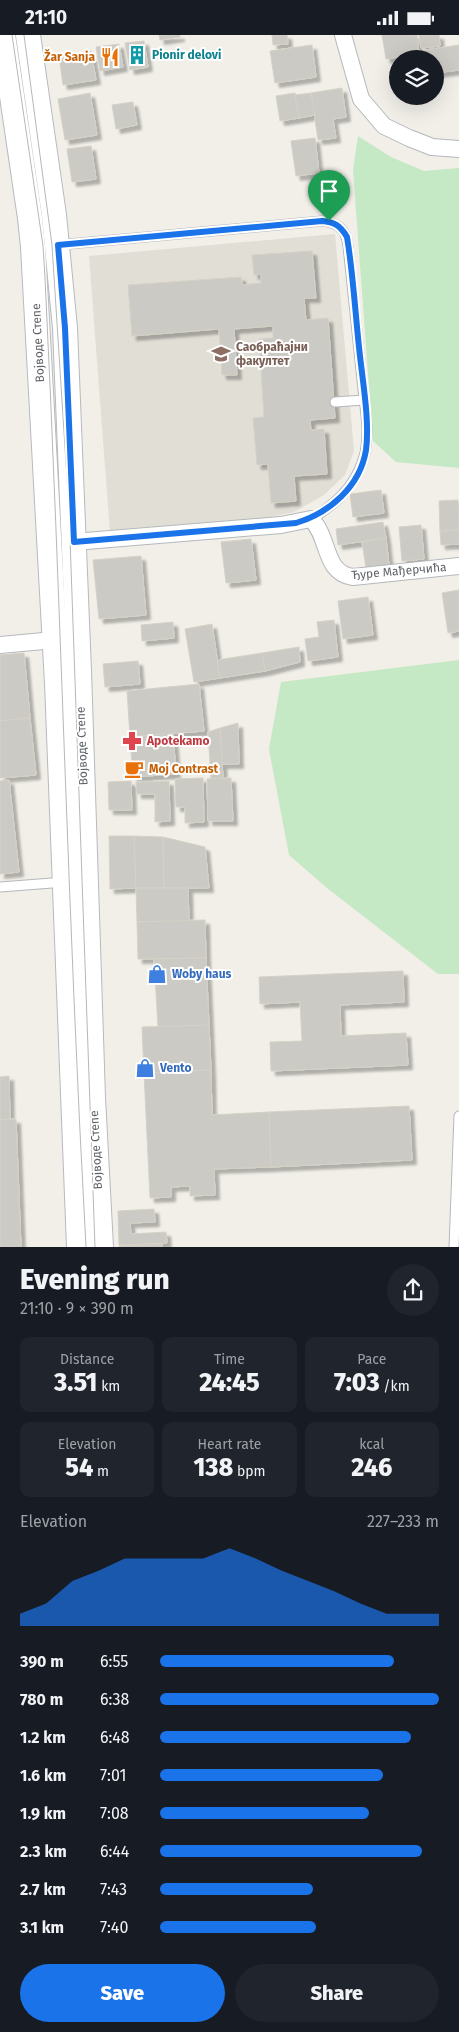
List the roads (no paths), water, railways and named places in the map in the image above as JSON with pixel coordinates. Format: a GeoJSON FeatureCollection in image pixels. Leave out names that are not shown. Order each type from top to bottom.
{"type":"FeatureCollection","features":[{"type":"Feature","properties":{"kind":"main road","name":"Војводе Степе"},"geometry":{"type":"LineString","coordinates":[[3,35],[5,77],[33,247],[67,639],[101,1247]]}},
{"type":"Feature","properties":{"kind":"main road","name":"Војводе Степе"},"geometry":{"type":"LineString","coordinates":[[28,35],[58,245],[65,328],[74,542],[67,639],[65,882],[79,1247]]}},
{"type":"Feature","properties":{"kind":"street"},"geometry":{"type":"LineString","coordinates":[[343,35],[361,99],[384,126],[409,139],[432,147],[459,149]]}},
{"type":"Feature","properties":{"kind":"street"},"geometry":{"type":"LineString","coordinates":[[74,542],[281,525],[311,519]]}},
{"type":"Feature","properties":{"kind":"street","name":"Ђуре Мађерчића"},"geometry":{"type":"LineString","coordinates":[[311,519],[320,528],[335,568],[340,574],[346,576],[353,577],[459,567]]}},
{"type":"Feature","properties":{"kind":"street"},"geometry":{"type":"LineString","coordinates":[[0,645],[67,639]]}},
{"type":"Feature","properties":{"kind":"lane"},"geometry":{"type":"LineString","coordinates":[[33,247],[322,221],[335,223],[342,228],[347,237],[364,399],[367,437],[366,451],[355,478],[335,503],[311,519]]}},
{"type":"Feature","properties":{"kind":"lane"},"geometry":{"type":"LineString","coordinates":[[335,402],[364,399]]}},
{"type":"Feature","properties":{"kind":"lane"},"geometry":{"type":"LineString","coordinates":[[0,887],[65,882]]}},
{"type":"Feature","properties":{"kind":"lane"},"geometry":{"type":"LineString","coordinates":[[454,1247],[459,1116]]}},
{"type":"Feature","properties":{"kind":"tram line"},"geometry":{"type":"LineString","coordinates":[[12,35],[43,246],[45,278],[74,1005],[86,1247]]}},
{"type":"Feature","properties":{"kind":"tram line"},"geometry":{"type":"LineString","coordinates":[[24,35],[52,245],[69,510],[95,1247]]}},
{"type":"Feature","properties":{"kind":"place","name":"Pionir delovi"},"geometry":{"type":"Point","coordinates":[137,55]}},
{"type":"Feature","properties":{"kind":"place","name":"Žar Sanja"},"geometry":{"type":"Point","coordinates":[110,57]}},
{"type":"Feature","properties":{"kind":"place","name":"Саобраћајни факултет"},"geometry":{"type":"Point","coordinates":[221,354]}},
{"type":"Feature","properties":{"kind":"place","name":"Apotekamo"},"geometry":{"type":"Point","coordinates":[132,741]}},
{"type":"Feature","properties":{"kind":"place","name":"Moj Contrast"},"geometry":{"type":"Point","coordinates":[134,769]}},
{"type":"Feature","properties":{"kind":"place","name":"Woby haus"},"geometry":{"type":"Point","coordinates":[157,974]}},
{"type":"Feature","properties":{"kind":"place","name":"Vento"},"geometry":{"type":"Point","coordinates":[145,1068]}}]}
